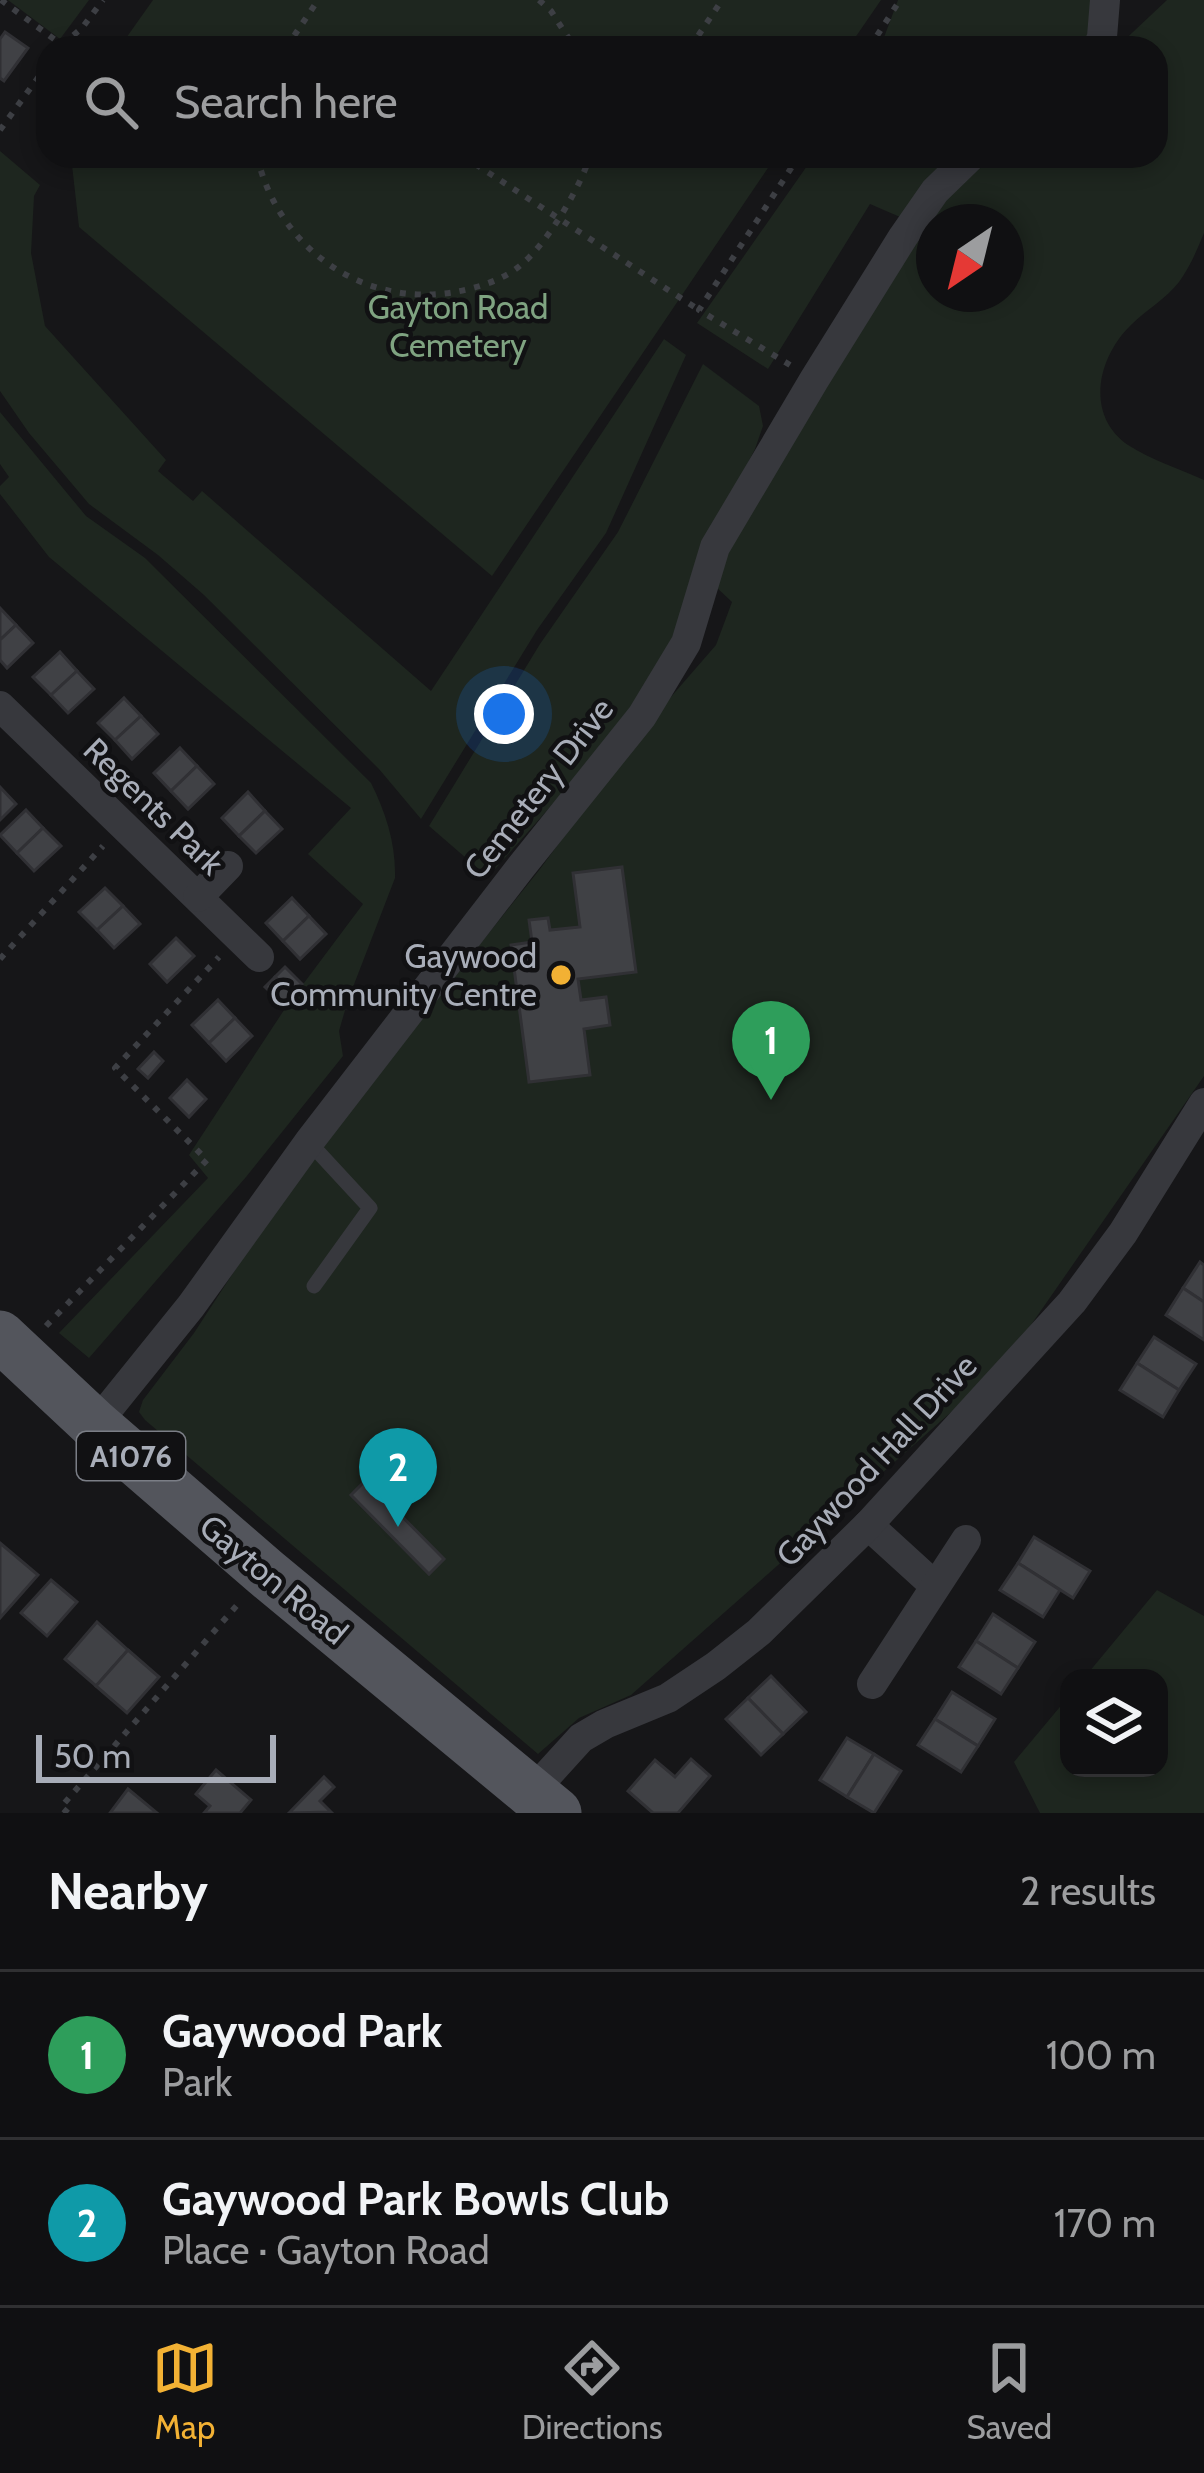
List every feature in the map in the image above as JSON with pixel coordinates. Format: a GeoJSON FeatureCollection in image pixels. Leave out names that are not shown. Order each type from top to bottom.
{"type":"FeatureCollection","features":[{"type":"Feature","properties":{"kind":"main road","name":"Gayton Road"},"geometry":{"type":"LineString","coordinates":[[9,1345],[265,1572],[544,1803]]}},
{"type":"Feature","properties":{"kind":"street"},"geometry":{"type":"LineString","coordinates":[[1102,36],[1105,0]]}},
{"type":"Feature","properties":{"kind":"street","name":"Cemetery Drive"},"geometry":{"type":"LineString","coordinates":[[95,1425],[191,1306],[309,1142],[520,867],[642,716],[686,643],[715,547],[903,237],[935,191],[959,168]]}},
{"type":"Feature","properties":{"kind":"street","name":"Regents Park"},"geometry":{"type":"LineString","coordinates":[[0,706],[249,947]]}},
{"type":"Feature","properties":{"kind":"street"},"geometry":{"type":"LineString","coordinates":[[197,897],[228,866]]}},
{"type":"Feature","properties":{"kind":"street","name":"Gaywood Hall Drive"},"geometry":{"type":"LineString","coordinates":[[544,1803],[580,1738],[668,1698],[730,1654],[785,1608],[868,1525],[1072,1302],[1123,1233],[1204,1103]]}},
{"type":"Feature","properties":{"kind":"street"},"geometry":{"type":"LineString","coordinates":[[868,1525],[935,1586]]}},
{"type":"Feature","properties":{"kind":"street"},"geometry":{"type":"LineString","coordinates":[[872,1684],[966,1540]]}},
{"type":"Feature","properties":{"kind":"lane"},"geometry":{"type":"LineString","coordinates":[[309,1142],[370,1208],[314,1286]]}},
{"type":"Feature","properties":{"kind":"path"},"geometry":{"type":"LineString","coordinates":[[2,0],[47,36]]}},
{"type":"Feature","properties":{"kind":"path"},"geometry":{"type":"LineString","coordinates":[[73,36],[103,0]]}},
{"type":"Feature","properties":{"kind":"path"},"geometry":{"type":"LineString","coordinates":[[298,36],[318,0]]}},
{"type":"Feature","properties":{"kind":"path"},"geometry":{"type":"LineString","coordinates":[[538,0],[568,36]]}},
{"type":"Feature","properties":{"kind":"path"},"geometry":{"type":"LineString","coordinates":[[699,36],[722,0]]}},
{"type":"Feature","properties":{"kind":"path"},"geometry":{"type":"LineString","coordinates":[[877,36],[900,0]]}},
{"type":"Feature","properties":{"kind":"path"},"geometry":{"type":"LineString","coordinates":[[0,130],[36,80]]}},
{"type":"Feature","properties":{"kind":"path"},"geometry":{"type":"LineString","coordinates":[[261,168],[273,203],[308,249],[356,281],[412,295],[469,289],[521,265],[557,218],[586,168]]}},
{"type":"Feature","properties":{"kind":"path"},"geometry":{"type":"LineString","coordinates":[[481,168],[814,380]]}},
{"type":"Feature","properties":{"kind":"path"},"geometry":{"type":"LineString","coordinates":[[699,310],[791,168]]}},
{"type":"Feature","properties":{"kind":"path"},"geometry":{"type":"LineString","coordinates":[[0,959],[122,826]]}},
{"type":"Feature","properties":{"kind":"path"},"geometry":{"type":"LineString","coordinates":[[9,1345],[208,1160],[115,1068],[249,947]]}},
{"type":"Feature","properties":{"kind":"path"},"geometry":{"type":"LineString","coordinates":[[68,1813],[61,1807],[265,1572]]}},
{"type":"Feature","properties":{"kind":"green space"},"geometry":{"type":"Polygon","coordinates":[[[8,0],[89,0],[62,36],[8,0]]]}},
{"type":"Feature","properties":{"kind":"green space"},"geometry":{"type":"Polygon","coordinates":[[[153,0],[881,0],[856,36],[128,36],[153,0]]]}},
{"type":"Feature","properties":{"kind":"green space"},"geometry":{"type":"Polygon","coordinates":[[[898,0],[1094,0],[1090,36],[884,36],[898,0]]]}},
{"type":"Feature","properties":{"kind":"green space"},"geometry":{"type":"Polygon","coordinates":[[[1167,0],[1204,0],[1204,233],[1179,282],[1119,338],[1104,370],[1101,403],[1114,433],[1128,445],[1204,480],[1204,1076],[1001,1368],[631,1695],[579,1718],[538,1754],[139,1412],[304,1164],[540,869],[644,728],[716,645],[732,602],[715,586],[722,553],[916,234],[916,312],[1024,312],[1024,204],[934,204],[966,168],[1168,168],[1168,36],[1129,36],[1167,0]]]}},
{"type":"Feature","properties":{"kind":"green space"},"geometry":{"type":"Polygon","coordinates":[[[0,151],[40,185],[34,196],[31,253],[45,326],[166,460],[158,471],[193,501],[202,491],[431,691],[664,339],[686,355],[606,533],[537,630],[421,819],[379,769],[204,595],[89,504],[0,391],[0,151]]]}},
{"type":"Feature","properties":{"kind":"green space","name":"Gayton Road Cemetery"},"geometry":{"type":"Polygon","coordinates":[[[72,168],[768,168],[492,576],[79,227],[72,168]]]}},
{"type":"Feature","properties":{"kind":"green space"},"geometry":{"type":"Polygon","coordinates":[[[806,168],[952,168],[916,204],[907,220],[870,204],[768,369],[697,323],[806,168]]]}},
{"type":"Feature","properties":{"kind":"green space"},"geometry":{"type":"Polygon","coordinates":[[[703,364],[759,406],[763,426],[755,449],[707,543],[677,632],[636,710],[488,877],[429,826],[540,644],[618,532],[703,364]]]}},
{"type":"Feature","properties":{"kind":"green space"},"geometry":{"type":"Polygon","coordinates":[[[0,412],[86,516],[145,558],[371,783],[394,853],[395,878],[339,1031],[343,1056],[246,1177],[89,1358],[59,1333],[208,1178],[189,1155],[286,1007],[363,904],[308,854],[351,808],[49,557],[0,494],[0,486],[9,477],[0,464],[0,412]]]}},
{"type":"Feature","properties":{"kind":"green space"},"geometry":{"type":"Polygon","coordinates":[[[1157,1590],[1204,1616],[1204,1813],[1040,1813],[1014,1762],[1060,1707],[1060,1777],[1168,1777],[1168,1669],[1091,1669],[1157,1590]]]}},
{"type":"Feature","properties":{"kind":"building"},"geometry":{"type":"Polygon","coordinates":[[[5,32],[28,48],[4,81],[0,78],[0,39],[5,32]]]}},
{"type":"Feature","properties":{"kind":"building"},"geometry":{"type":"Polygon","coordinates":[[[0,608],[16,625],[0,640],[0,608]]]}},
{"type":"Feature","properties":{"kind":"building"},"geometry":{"type":"Polygon","coordinates":[[[16,625],[33,643],[7,668],[0,660],[0,640],[16,625]]]}},
{"type":"Feature","properties":{"kind":"building"},"geometry":{"type":"Polygon","coordinates":[[[60,652],[77,671],[51,695],[33,677],[60,652]]]}},
{"type":"Feature","properties":{"kind":"building"},"geometry":{"type":"Polygon","coordinates":[[[77,671],[94,689],[68,713],[51,695],[77,671]]]}},
{"type":"Feature","properties":{"kind":"building"},"geometry":{"type":"Polygon","coordinates":[[[124,698],[141,716],[115,740],[98,723],[124,698]]]}},
{"type":"Feature","properties":{"kind":"building"},"geometry":{"type":"Polygon","coordinates":[[[141,716],[158,734],[132,759],[115,740],[141,716]]]}},
{"type":"Feature","properties":{"kind":"building"},"geometry":{"type":"Polygon","coordinates":[[[180,748],[197,766],[171,791],[154,773],[180,748]]]}},
{"type":"Feature","properties":{"kind":"building"},"geometry":{"type":"Polygon","coordinates":[[[197,766],[214,784],[188,809],[171,791],[197,766]]]}},
{"type":"Feature","properties":{"kind":"building"},"geometry":{"type":"Polygon","coordinates":[[[0,787],[16,804],[0,820],[0,787]]]}},
{"type":"Feature","properties":{"kind":"building"},"geometry":{"type":"Polygon","coordinates":[[[248,792],[265,811],[239,836],[222,818],[248,792]]]}},
{"type":"Feature","properties":{"kind":"building"},"geometry":{"type":"Polygon","coordinates":[[[26,810],[43,828],[17,853],[0,835],[26,810]]]}},
{"type":"Feature","properties":{"kind":"building"},"geometry":{"type":"Polygon","coordinates":[[[265,811],[282,829],[256,853],[239,836],[265,811]]]}},
{"type":"Feature","properties":{"kind":"building"},"geometry":{"type":"Polygon","coordinates":[[[43,828],[61,846],[34,871],[17,853],[43,828]]]}},
{"type":"Feature","properties":{"kind":"building","name":"Gaywood Community Centre"},"geometry":{"type":"Polygon","coordinates":[[[622,867],[636,972],[578,979],[581,1000],[606,997],[610,1025],[584,1029],[590,1075],[529,1082],[511,945],[532,942],[529,920],[548,918],[550,930],[580,927],[573,873],[622,867]]]}},
{"type":"Feature","properties":{"kind":"building"},"geometry":{"type":"Polygon","coordinates":[[[105,888],[123,906],[97,930],[79,912],[105,888]]]}},
{"type":"Feature","properties":{"kind":"building"},"geometry":{"type":"Polygon","coordinates":[[[292,898],[309,916],[283,941],[266,923],[292,898]]]}},
{"type":"Feature","properties":{"kind":"building"},"geometry":{"type":"Polygon","coordinates":[[[123,906],[140,924],[114,948],[97,930],[123,906]]]}},
{"type":"Feature","properties":{"kind":"building"},"geometry":{"type":"Polygon","coordinates":[[[309,916],[326,934],[300,959],[283,941],[309,916]]]}},
{"type":"Feature","properties":{"kind":"building"},"geometry":{"type":"Polygon","coordinates":[[[176,938],[194,956],[167,982],[150,964],[176,938]]]}},
{"type":"Feature","properties":{"kind":"building"},"geometry":{"type":"Polygon","coordinates":[[[285,967],[302,984],[293,994],[275,977],[285,967]]]}},
{"type":"Feature","properties":{"kind":"building"},"geometry":{"type":"Polygon","coordinates":[[[275,977],[293,994],[283,1004],[265,987],[275,977]]]}},
{"type":"Feature","properties":{"kind":"building"},"geometry":{"type":"Polygon","coordinates":[[[218,1000],[235,1018],[209,1043],[192,1025],[218,1000]]]}},
{"type":"Feature","properties":{"kind":"building"},"geometry":{"type":"Polygon","coordinates":[[[235,1018],[252,1036],[226,1061],[209,1043],[235,1018]]]}},
{"type":"Feature","properties":{"kind":"building"},"geometry":{"type":"Polygon","coordinates":[[[154,1052],[163,1061],[148,1078],[138,1069],[154,1052]]]}},
{"type":"Feature","properties":{"kind":"building"},"geometry":{"type":"Polygon","coordinates":[[[187,1080],[206,1099],[189,1117],[170,1098],[187,1080]]]}},
{"type":"Feature","properties":{"kind":"building"},"geometry":{"type":"Polygon","coordinates":[[[1200,1262],[1204,1265],[1204,1302],[1183,1288],[1200,1262]]]}},
{"type":"Feature","properties":{"kind":"building"},"geometry":{"type":"Polygon","coordinates":[[[1183,1288],[1204,1302],[1204,1340],[1166,1315],[1183,1288]]]}},
{"type":"Feature","properties":{"kind":"building"},"geometry":{"type":"Polygon","coordinates":[[[1154,1337],[1196,1364],[1179,1390],[1137,1363],[1154,1337]]]}},
{"type":"Feature","properties":{"kind":"building"},"geometry":{"type":"Polygon","coordinates":[[[1137,1363],[1179,1390],[1163,1417],[1120,1390],[1137,1363]]]}},
{"type":"Feature","properties":{"kind":"building"},"geometry":{"type":"Polygon","coordinates":[[[366,1480],[444,1559],[429,1574],[351,1495],[366,1480]]]}},
{"type":"Feature","properties":{"kind":"building"},"geometry":{"type":"Polygon","coordinates":[[[1034,1537],[1090,1571],[1073,1598],[1018,1563],[1034,1537]]]}},
{"type":"Feature","properties":{"kind":"building"},"geometry":{"type":"Polygon","coordinates":[[[0,1543],[38,1575],[0,1618],[0,1543]]]}},
{"type":"Feature","properties":{"kind":"building"},"geometry":{"type":"Polygon","coordinates":[[[1018,1563],[1060,1590],[1043,1617],[1000,1590],[1018,1563]]]}},
{"type":"Feature","properties":{"kind":"building"},"geometry":{"type":"Polygon","coordinates":[[[51,1580],[77,1602],[47,1636],[21,1613],[51,1580]]]}},
{"type":"Feature","properties":{"kind":"building"},"geometry":{"type":"Polygon","coordinates":[[[993,1614],[1035,1642],[1018,1668],[976,1641],[993,1614]]]}},
{"type":"Feature","properties":{"kind":"building"},"geometry":{"type":"Polygon","coordinates":[[[97,1622],[128,1650],[96,1686],[65,1659],[97,1622]]]}},
{"type":"Feature","properties":{"kind":"building"},"geometry":{"type":"Polygon","coordinates":[[[976,1641],[1018,1668],[1001,1694],[959,1667],[976,1641]]]}},
{"type":"Feature","properties":{"kind":"building"},"geometry":{"type":"Polygon","coordinates":[[[128,1650],[159,1677],[127,1713],[96,1686],[128,1650]]]}},
{"type":"Feature","properties":{"kind":"building"},"geometry":{"type":"Polygon","coordinates":[[[771,1676],[806,1712],[783,1734],[748,1698],[771,1676]]]}},
{"type":"Feature","properties":{"kind":"building"},"geometry":{"type":"Polygon","coordinates":[[[952,1692],[995,1719],[978,1746],[935,1719],[952,1692]]]}},
{"type":"Feature","properties":{"kind":"building"},"geometry":{"type":"Polygon","coordinates":[[[748,1698],[783,1734],[761,1755],[726,1719],[748,1698]]]}},
{"type":"Feature","properties":{"kind":"building"},"geometry":{"type":"Polygon","coordinates":[[[935,1719],[978,1746],[961,1772],[918,1745],[935,1719]]]}},
{"type":"Feature","properties":{"kind":"building"},"geometry":{"type":"Polygon","coordinates":[[[847,1738],[874,1754],[847,1797],[820,1780],[847,1738]]]}},
{"type":"Feature","properties":{"kind":"building"},"geometry":{"type":"Polygon","coordinates":[[[874,1754],[901,1771],[874,1813],[847,1797],[874,1754]]]}},
{"type":"Feature","properties":{"kind":"building"},"geometry":{"type":"Polygon","coordinates":[[[691,1759],[710,1776],[678,1813],[653,1813],[628,1791],[655,1760],[675,1777],[691,1759]]]}},
{"type":"Feature","properties":{"kind":"building"},"geometry":{"type":"Polygon","coordinates":[[[216,1770],[251,1800],[240,1813],[204,1813],[210,1806],[196,1794],[216,1770]]]}},
{"type":"Feature","properties":{"kind":"building"},"geometry":{"type":"Polygon","coordinates":[[[324,1777],[334,1787],[320,1801],[331,1812],[289,1813],[324,1777]]]}},
{"type":"Feature","properties":{"kind":"building"},"geometry":{"type":"Polygon","coordinates":[[[128,1789],[157,1813],[110,1813],[128,1789]]]}},
{"type":"Feature","properties":{"kind":"place","name":"Gaywood Community Centre"},"geometry":{"type":"Point","coordinates":[561,975]}},
{"type":"Feature","properties":{"kind":"place","name":"Gaywood Park"},"geometry":{"type":"Point","coordinates":[771,1100]}},
{"type":"Feature","properties":{"kind":"place","name":"Gaywood Park Bowls Club"},"geometry":{"type":"Point","coordinates":[398,1527]}}]}
